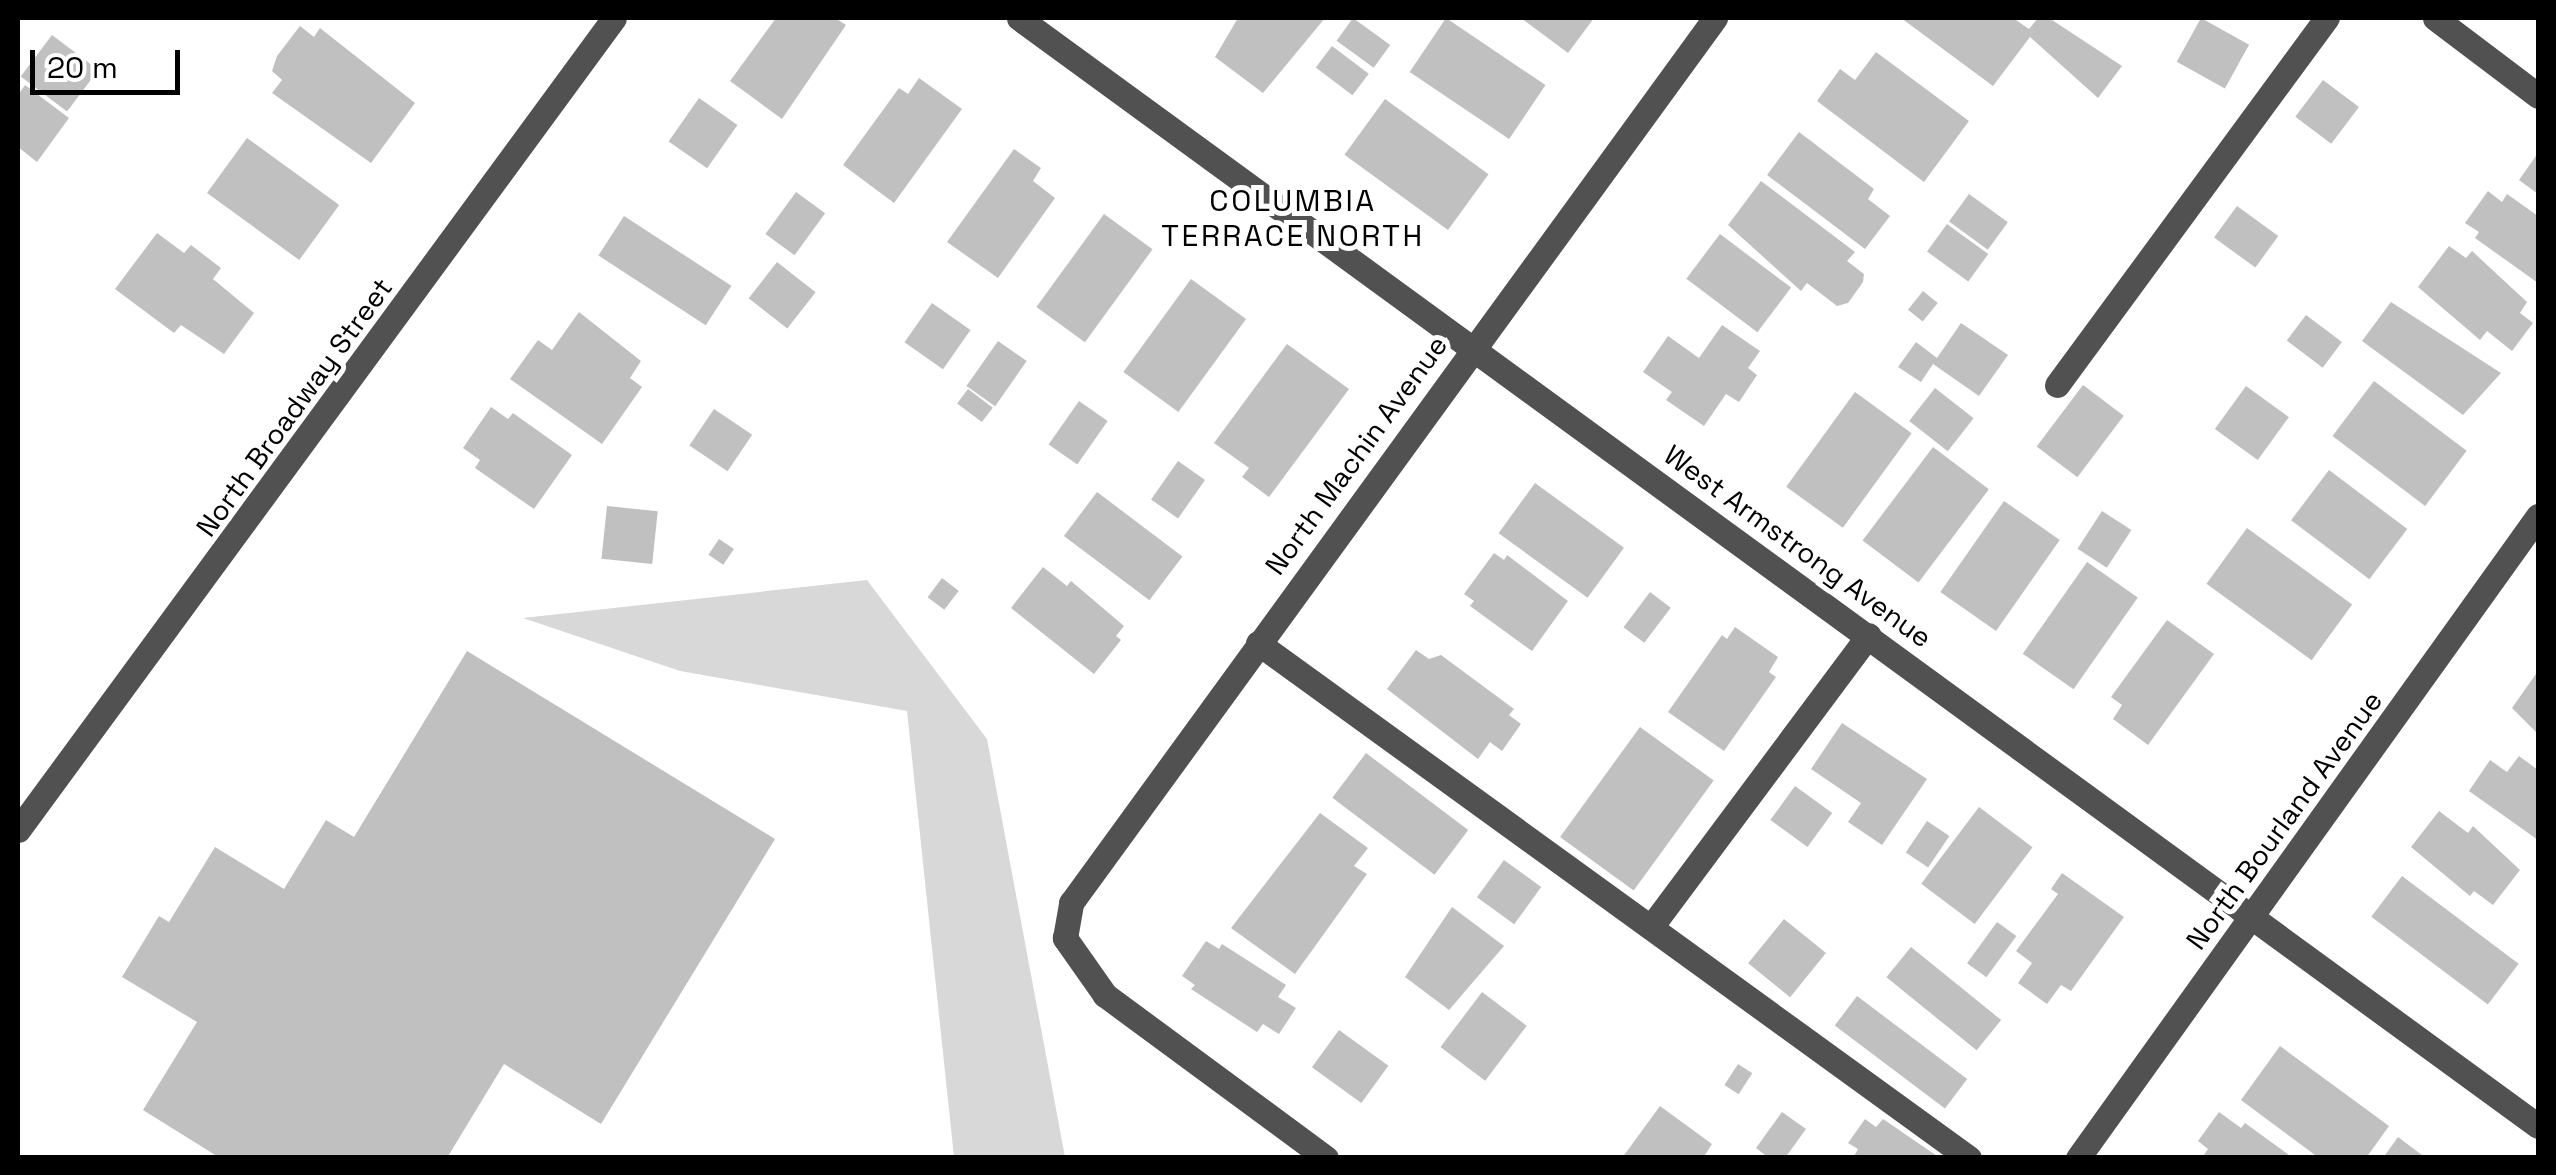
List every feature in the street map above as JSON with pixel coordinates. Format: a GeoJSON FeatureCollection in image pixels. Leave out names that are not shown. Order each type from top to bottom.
{"type":"FeatureCollection","features":[{"type":"Feature","properties":{"kind":"street","name":"North Broadway Street"},"geometry":{"type":"LineString","coordinates":[[18,830],[614,18]]}},
{"type":"Feature","properties":{"kind":"street","name":"West Armstrong Avenue"},"geometry":{"type":"LineString","coordinates":[[1019,18],[2538,1126]]}},
{"type":"Feature","properties":{"kind":"street","name":"North Machin Avenue"},"geometry":{"type":"LineString","coordinates":[[1326,1158],[1106,995],[1065,938],[1076,896],[1472,345],[1715,18]]}},
{"type":"Feature","properties":{"kind":"street"},"geometry":{"type":"LineString","coordinates":[[2057,385],[2327,18]]}},
{"type":"Feature","properties":{"kind":"street"},"geometry":{"type":"LineString","coordinates":[[2435,18],[2538,96]]}},
{"type":"Feature","properties":{"kind":"street","name":"North Bourland Avenue"},"geometry":{"type":"LineString","coordinates":[[2078,1158],[2538,516]]}},
{"type":"Feature","properties":{"kind":"street"},"geometry":{"type":"LineString","coordinates":[[1650,927],[1868,635]]}},
{"type":"Feature","properties":{"kind":"street"},"geometry":{"type":"LineString","coordinates":[[1258,642],[1969,1158]]}},
{"type":"Feature","properties":{"kind":"shaded area"},"geometry":{"type":"Polygon","coordinates":[[[867,580],[987,739],[1065,1157],[954,1157],[907,711],[680,671],[523,618],[867,580]]]}},
{"type":"Feature","properties":{"kind":"building"},"geometry":{"type":"Polygon","coordinates":[[[776,18],[835,18],[846,25],[782,119],[730,81],[776,18]]]}},
{"type":"Feature","properties":{"kind":"building"},"geometry":{"type":"Polygon","coordinates":[[[1238,18],[1325,18],[1263,93],[1215,57],[1238,18]]]}},
{"type":"Feature","properties":{"kind":"building"},"geometry":{"type":"Polygon","coordinates":[[[1353,18],[1390,45],[1374,68],[1337,41],[1353,18]]]}},
{"type":"Feature","properties":{"kind":"building"},"geometry":{"type":"Polygon","coordinates":[[[1446,18],[1545,85],[1509,139],[1410,72],[1446,18]]]}},
{"type":"Feature","properties":{"kind":"building"},"geometry":{"type":"Polygon","coordinates":[[[1521,18],[1594,18],[1568,53],[1521,18]]]}},
{"type":"Feature","properties":{"kind":"building"},"geometry":{"type":"Polygon","coordinates":[[[1901,18],[2013,18],[2029,29],[2038,18],[2049,18],[2122,66],[2098,98],[2030,37],[1993,86],[1901,18]]]}},
{"type":"Feature","properties":{"kind":"building"},"geometry":{"type":"Polygon","coordinates":[[[2201,18],[2249,45],[2225,88],[2177,62],[2201,18]]]}},
{"type":"Feature","properties":{"kind":"building"},"geometry":{"type":"Polygon","coordinates":[[[300,26],[314,37],[320,28],[415,103],[371,163],[272,93],[282,80],[272,71],[277,56],[300,26]]]}},
{"type":"Feature","properties":{"kind":"building"},"geometry":{"type":"Polygon","coordinates":[[[52,35],[98,70],[67,111],[21,77],[52,35]]]}},
{"type":"Feature","properties":{"kind":"building"},"geometry":{"type":"Polygon","coordinates":[[[1332,46],[1369,74],[1352,95],[1316,68],[1332,46]]]}},
{"type":"Feature","properties":{"kind":"building"},"geometry":{"type":"Polygon","coordinates":[[[1876,52],[1969,121],[1924,182],[1817,101],[1840,69],[1855,80],[1876,52]]]}},
{"type":"Feature","properties":{"kind":"building"},"geometry":{"type":"Polygon","coordinates":[[[919,78],[962,109],[894,203],[843,165],[899,88],[908,94],[919,78]]]}},
{"type":"Feature","properties":{"kind":"building"},"geometry":{"type":"Polygon","coordinates":[[[2323,80],[2359,107],[2331,144],[2295,117],[2323,80]]]}},
{"type":"Feature","properties":{"kind":"building"},"geometry":{"type":"Polygon","coordinates":[[[25,85],[69,118],[37,162],[18,147],[18,95],[25,85]]]}},
{"type":"Feature","properties":{"kind":"building"},"geometry":{"type":"Polygon","coordinates":[[[699,98],[738,125],[707,168],[669,141],[699,98]]]}},
{"type":"Feature","properties":{"kind":"building"},"geometry":{"type":"Polygon","coordinates":[[[1385,99],[1489,174],[1448,230],[1344,155],[1385,99]]]}},
{"type":"Feature","properties":{"kind":"building"},"geometry":{"type":"Polygon","coordinates":[[[1799,132],[1874,189],[1868,199],[1890,216],[1865,249],[1767,175],[1799,132]]]}},
{"type":"Feature","properties":{"kind":"building"},"geometry":{"type":"Polygon","coordinates":[[[247,138],[339,205],[299,260],[207,193],[247,138]]]}},
{"type":"Feature","properties":{"kind":"building"},"geometry":{"type":"Polygon","coordinates":[[[1014,149],[1041,168],[1033,181],[1055,198],[998,278],[947,242],[1014,149]]]}},
{"type":"Feature","properties":{"kind":"building"},"geometry":{"type":"Polygon","coordinates":[[[2538,153],[2538,194],[2519,180],[2538,153]]]}},
{"type":"Feature","properties":{"kind":"building"},"geometry":{"type":"Polygon","coordinates":[[[1761,181],[1855,252],[1847,261],[1864,274],[1863,282],[1848,303],[1837,306],[1807,283],[1801,291],[1728,225],[1761,181]]]}},
{"type":"Feature","properties":{"kind":"building"},"geometry":{"type":"Polygon","coordinates":[[[2488,191],[2502,202],[2507,194],[2538,216],[2538,283],[2475,238],[2479,232],[2465,223],[2488,191]]]}},
{"type":"Feature","properties":{"kind":"building"},"geometry":{"type":"Polygon","coordinates":[[[796,192],[825,213],[795,255],[765,234],[796,192]]]}},
{"type":"Feature","properties":{"kind":"building"},"geometry":{"type":"Polygon","coordinates":[[[1969,194],[2008,222],[1988,250],[1949,222],[1969,194]]]}},
{"type":"Feature","properties":{"kind":"building"},"geometry":{"type":"Polygon","coordinates":[[[2237,206],[2278,236],[2255,268],[2214,238],[2237,206]]]}},
{"type":"Feature","properties":{"kind":"building"},"geometry":{"type":"Polygon","coordinates":[[[1104,214],[1153,249],[1085,342],[1036,307],[1104,214]]]}},
{"type":"Feature","properties":{"kind":"building"},"geometry":{"type":"Polygon","coordinates":[[[624,216],[731,286],[706,325],[598,255],[624,216]]]}},
{"type":"Feature","properties":{"kind":"building"},"geometry":{"type":"Polygon","coordinates":[[[1947,224],[1988,254],[1968,281],[1927,252],[1947,224]]]}},
{"type":"Feature","properties":{"kind":"building"},"geometry":{"type":"Polygon","coordinates":[[[157,233],[184,253],[191,245],[221,268],[213,279],[254,313],[224,354],[181,325],[174,333],[115,289],[157,233]]]}},
{"type":"Feature","properties":{"kind":"building"},"geometry":{"type":"Polygon","coordinates":[[[1720,234],[1791,288],[1757,332],[1686,279],[1720,234]]]}},
{"type":"Feature","properties":{"kind":"building"},"geometry":{"type":"Polygon","coordinates":[[[2449,246],[2466,258],[2472,251],[2527,302],[2520,313],[2533,323],[2512,351],[2487,331],[2480,340],[2418,287],[2449,246]]]}},
{"type":"Feature","properties":{"kind":"building"},"geometry":{"type":"Polygon","coordinates":[[[777,262],[816,292],[787,328],[749,298],[777,262]]]}},
{"type":"Feature","properties":{"kind":"building"},"geometry":{"type":"Polygon","coordinates":[[[1191,279],[1246,319],[1178,412],[1123,372],[1191,279]]]}},
{"type":"Feature","properties":{"kind":"building"},"geometry":{"type":"Polygon","coordinates":[[[1923,291],[1938,303],[1923,322],[1908,310],[1923,291]]]}},
{"type":"Feature","properties":{"kind":"building"},"geometry":{"type":"Polygon","coordinates":[[[2391,302],[2501,373],[2463,415],[2362,341],[2391,302]]]}},
{"type":"Feature","properties":{"kind":"building"},"geometry":{"type":"Polygon","coordinates":[[[932,303],[971,330],[943,369],[904,342],[932,303]]]}},
{"type":"Feature","properties":{"kind":"building"},"geometry":{"type":"Polygon","coordinates":[[[579,312],[641,361],[630,378],[642,387],[602,444],[510,379],[538,340],[552,350],[579,312]]]}},
{"type":"Feature","properties":{"kind":"building"},"geometry":{"type":"Polygon","coordinates":[[[2306,315],[2342,342],[2323,368],[2287,341],[2306,315]]]}},
{"type":"Feature","properties":{"kind":"building"},"geometry":{"type":"Polygon","coordinates":[[[1961,323],[2008,355],[1979,396],[1933,364],[1921,382],[1898,367],[1916,342],[1937,358],[1961,323]]]}},
{"type":"Feature","properties":{"kind":"building"},"geometry":{"type":"Polygon","coordinates":[[[1722,325],[1760,351],[1748,368],[1757,375],[1739,402],[1726,394],[1704,426],[1666,400],[1672,392],[1643,372],[1668,336],[1699,358],[1722,325]]]}},
{"type":"Feature","properties":{"kind":"building"},"geometry":{"type":"Polygon","coordinates":[[[998,341],[1027,361],[995,406],[966,386],[998,341]]]}},
{"type":"Feature","properties":{"kind":"building"},"geometry":{"type":"Polygon","coordinates":[[[1287,344],[1349,389],[1269,497],[1242,477],[1249,468],[1214,443],[1287,344]]]}},
{"type":"Feature","properties":{"kind":"building"},"geometry":{"type":"Polygon","coordinates":[[[2374,381],[2467,451],[2425,506],[2332,436],[2374,381]]]}},
{"type":"Feature","properties":{"kind":"building"},"geometry":{"type":"Polygon","coordinates":[[[2083,385],[2124,416],[2077,477],[2037,446],[2083,385]]]}},
{"type":"Feature","properties":{"kind":"building"},"geometry":{"type":"Polygon","coordinates":[[[2246,386],[2289,417],[2258,460],[2215,429],[2246,386]]]}},
{"type":"Feature","properties":{"kind":"building"},"geometry":{"type":"Polygon","coordinates":[[[1935,388],[1974,418],[1948,451],[1909,421],[1935,388]]]}},
{"type":"Feature","properties":{"kind":"building"},"geometry":{"type":"Polygon","coordinates":[[[968,389],[993,408],[982,422],[957,403],[968,389]]]}},
{"type":"Feature","properties":{"kind":"building"},"geometry":{"type":"Polygon","coordinates":[[[1855,392],[1912,433],[1843,528],[1786,487],[1855,392]]]}},
{"type":"Feature","properties":{"kind":"building"},"geometry":{"type":"Polygon","coordinates":[[[1079,401],[1108,421],[1077,464],[1049,444],[1079,401]]]}},
{"type":"Feature","properties":{"kind":"building"},"geometry":{"type":"Polygon","coordinates":[[[491,407],[508,419],[513,413],[572,455],[534,509],[475,468],[480,460],[463,448],[491,407]]]}},
{"type":"Feature","properties":{"kind":"building"},"geometry":{"type":"Polygon","coordinates":[[[714,409],[752,435],[728,471],[689,445],[714,409]]]}},
{"type":"Feature","properties":{"kind":"building"},"geometry":{"type":"Polygon","coordinates":[[[1933,447],[1989,489],[1918,583],[1863,540],[1933,447]]]}},
{"type":"Feature","properties":{"kind":"building"},"geometry":{"type":"Polygon","coordinates":[[[1178,461],[1205,480],[1178,518],[1151,500],[1178,461]]]}},
{"type":"Feature","properties":{"kind":"building"},"geometry":{"type":"Polygon","coordinates":[[[2329,470],[2407,529],[2369,579],[2291,520],[2329,470]]]}},
{"type":"Feature","properties":{"kind":"building"},"geometry":{"type":"Polygon","coordinates":[[[1535,483],[1624,548],[1588,598],[1499,533],[1535,483]]]}},
{"type":"Feature","properties":{"kind":"building"},"geometry":{"type":"Polygon","coordinates":[[[1097,492],[1182,556],[1149,600],[1064,536],[1097,492]]]}},
{"type":"Feature","properties":{"kind":"building"},"geometry":{"type":"Polygon","coordinates":[[[2004,501],[2060,540],[1996,631],[1940,592],[2004,501]]]}},
{"type":"Feature","properties":{"kind":"building"},"geometry":{"type":"Polygon","coordinates":[[[607,506],[658,511],[652,564],[601,559],[607,506]]]}},
{"type":"Feature","properties":{"kind":"building"},"geometry":{"type":"Polygon","coordinates":[[[2102,511],[2131,530],[2107,568],[2077,549],[2102,511]]]}},
{"type":"Feature","properties":{"kind":"building"},"geometry":{"type":"Polygon","coordinates":[[[2247,528],[2352,604],[2312,660],[2206,584],[2247,528]]]}},
{"type":"Feature","properties":{"kind":"building"},"geometry":{"type":"Polygon","coordinates":[[[719,539],[734,549],[723,565],[708,555],[719,539]]]}},
{"type":"Feature","properties":{"kind":"building"},"geometry":{"type":"Polygon","coordinates":[[[1494,553],[1504,560],[1507,555],[1568,601],[1532,651],[1470,606],[1474,601],[1464,594],[1494,553]]]}},
{"type":"Feature","properties":{"kind":"building"},"geometry":{"type":"Polygon","coordinates":[[[2087,562],[2138,598],[2074,689],[2023,654],[2087,562]]]}},
{"type":"Feature","properties":{"kind":"building"},"geometry":{"type":"Polygon","coordinates":[[[1043,567],[1067,586],[1071,581],[1124,626],[1116,636],[1121,640],[1094,674],[1011,608],[1043,567]]]}},
{"type":"Feature","properties":{"kind":"building"},"geometry":{"type":"Polygon","coordinates":[[[942,578],[959,591],[944,610],[928,597],[942,578]]]}},
{"type":"Feature","properties":{"kind":"building"},"geometry":{"type":"Polygon","coordinates":[[[1650,592],[1671,608],[1644,643],[1624,627],[1650,592]]]}},
{"type":"Feature","properties":{"kind":"building"},"geometry":{"type":"Polygon","coordinates":[[[2167,620],[2214,654],[2148,745],[2113,719],[2122,705],[2111,697],[2167,620]]]}},
{"type":"Feature","properties":{"kind":"building"},"geometry":{"type":"Polygon","coordinates":[[[1735,627],[1778,657],[1769,672],[1776,677],[1724,751],[1668,712],[1722,635],[1727,639],[1735,627]]]}},
{"type":"Feature","properties":{"kind":"building"},"geometry":{"type":"Polygon","coordinates":[[[1416,650],[1429,659],[1441,655],[1514,709],[1509,715],[1521,724],[1502,751],[1490,742],[1478,759],[1387,689],[1416,650]]]}},
{"type":"Feature","properties":{"kind":"building"},"geometry":{"type":"Polygon","coordinates":[[[467,651],[775,839],[601,1124],[504,1064],[447,1158],[220,1158],[143,1110],[197,1022],[122,977],[159,916],[169,922],[215,847],[284,889],[326,820],[354,837],[467,651]]]}},
{"type":"Feature","properties":{"kind":"building"},"geometry":{"type":"Polygon","coordinates":[[[2538,671],[2538,734],[2512,708],[2538,671]]]}},
{"type":"Feature","properties":{"kind":"building"},"geometry":{"type":"Polygon","coordinates":[[[1842,723],[1927,779],[1882,845],[1848,822],[1861,803],[1811,769],[1842,723]]]}},
{"type":"Feature","properties":{"kind":"building"},"geometry":{"type":"Polygon","coordinates":[[[1640,727],[1714,780],[1634,891],[1560,837],[1640,727]]]}},
{"type":"Feature","properties":{"kind":"building"},"geometry":{"type":"Polygon","coordinates":[[[1366,753],[1468,830],[1435,875],[1332,798],[1366,753]]]}},
{"type":"Feature","properties":{"kind":"building"},"geometry":{"type":"Polygon","coordinates":[[[2519,756],[2538,770],[2538,840],[2469,791],[2490,760],[2507,772],[2519,756]]]}},
{"type":"Feature","properties":{"kind":"building"},"geometry":{"type":"Polygon","coordinates":[[[1795,786],[1832,813],[1808,847],[1770,820],[1795,786]]]}},
{"type":"Feature","properties":{"kind":"building"},"geometry":{"type":"Polygon","coordinates":[[[1979,807],[2033,847],[1975,924],[1921,884],[1979,807]]]}},
{"type":"Feature","properties":{"kind":"building"},"geometry":{"type":"Polygon","coordinates":[[[2439,811],[2468,833],[2473,826],[2520,870],[2493,905],[2474,891],[2470,896],[2411,847],[2439,811]]]}},
{"type":"Feature","properties":{"kind":"building"},"geometry":{"type":"Polygon","coordinates":[[[1320,813],[1368,848],[1354,866],[1367,874],[1295,974],[1231,928],[1320,813]]]}},
{"type":"Feature","properties":{"kind":"building"},"geometry":{"type":"Polygon","coordinates":[[[1927,821],[1949,836],[1928,868],[1906,853],[1927,821]]]}},
{"type":"Feature","properties":{"kind":"building"},"geometry":{"type":"Polygon","coordinates":[[[1504,860],[1541,887],[1514,924],[1477,897],[1504,860]]]}},
{"type":"Feature","properties":{"kind":"building"},"geometry":{"type":"Polygon","coordinates":[[[2062,873],[2124,917],[2071,991],[2061,985],[2047,1004],[2018,983],[2032,963],[2016,951],[2058,894],[2051,889],[2062,873]]]}},
{"type":"Feature","properties":{"kind":"building"},"geometry":{"type":"Polygon","coordinates":[[[2402,876],[2519,964],[2488,1005],[2371,917],[2402,876]]]}},
{"type":"Feature","properties":{"kind":"building"},"geometry":{"type":"Polygon","coordinates":[[[1452,907],[1504,946],[1449,1010],[1405,977],[1452,907]]]}},
{"type":"Feature","properties":{"kind":"building"},"geometry":{"type":"Polygon","coordinates":[[[1784,919],[1826,953],[1790,997],[1748,963],[1784,919]]]}},
{"type":"Feature","properties":{"kind":"building"},"geometry":{"type":"Polygon","coordinates":[[[1997,922],[2016,936],[1986,977],[1967,963],[1997,922]]]}},
{"type":"Feature","properties":{"kind":"building"},"geometry":{"type":"Polygon","coordinates":[[[1206,941],[1219,949],[1222,944],[1286,985],[1278,997],[1296,1008],[1279,1034],[1263,1024],[1257,1032],[1191,989],[1195,985],[1182,976],[1206,941]]]}},
{"type":"Feature","properties":{"kind":"building"},"geometry":{"type":"Polygon","coordinates":[[[1911,947],[2001,1020],[1977,1050],[1886,977],[1911,947]]]}},
{"type":"Feature","properties":{"kind":"building"},"geometry":{"type":"Polygon","coordinates":[[[1482,992],[1527,1026],[1485,1081],[1440,1047],[1482,992]]]}},
{"type":"Feature","properties":{"kind":"building"},"geometry":{"type":"Polygon","coordinates":[[[1857,996],[1967,1079],[1945,1109],[1835,1026],[1857,996]]]}},
{"type":"Feature","properties":{"kind":"building"},"geometry":{"type":"Polygon","coordinates":[[[1339,1030],[1388,1066],[1361,1103],[1312,1067],[1339,1030]]]}},
{"type":"Feature","properties":{"kind":"building"},"geometry":{"type":"Polygon","coordinates":[[[2280,1046],[2389,1126],[2366,1158],[2319,1158],[2241,1100],[2280,1046]]]}},
{"type":"Feature","properties":{"kind":"building"},"geometry":{"type":"Polygon","coordinates":[[[1738,1064],[1752,1073],[1739,1094],[1724,1085],[1738,1064]]]}},
{"type":"Feature","properties":{"kind":"building"},"geometry":{"type":"Polygon","coordinates":[[[1660,1106],[1712,1144],[1703,1158],[1622,1158],[1660,1106]]]}},
{"type":"Feature","properties":{"kind":"building"},"geometry":{"type":"Polygon","coordinates":[[[1782,1112],[1806,1129],[1785,1158],[1769,1158],[1756,1148],[1782,1112]]]}},
{"type":"Feature","properties":{"kind":"building"},"geometry":{"type":"Polygon","coordinates":[[[2219,1112],[2241,1128],[2245,1123],[2293,1158],[2202,1158],[2208,1149],[2198,1141],[2219,1112]]]}},
{"type":"Feature","properties":{"kind":"building"},"geometry":{"type":"Polygon","coordinates":[[[1865,1119],[1876,1127],[1883,1119],[1940,1158],[1853,1158],[1858,1149],[1848,1143],[1865,1119]]]}},
{"type":"Feature","properties":{"kind":"building"},"geometry":{"type":"Polygon","coordinates":[[[2398,1137],[2426,1158],[2383,1158],[2398,1137]]]}},
{"type":"Feature","properties":{"kind":"district","name":"COLUMBIA TERRACE NORTH"},"geometry":{"type":"Point","coordinates":[1293,218]}}]}
